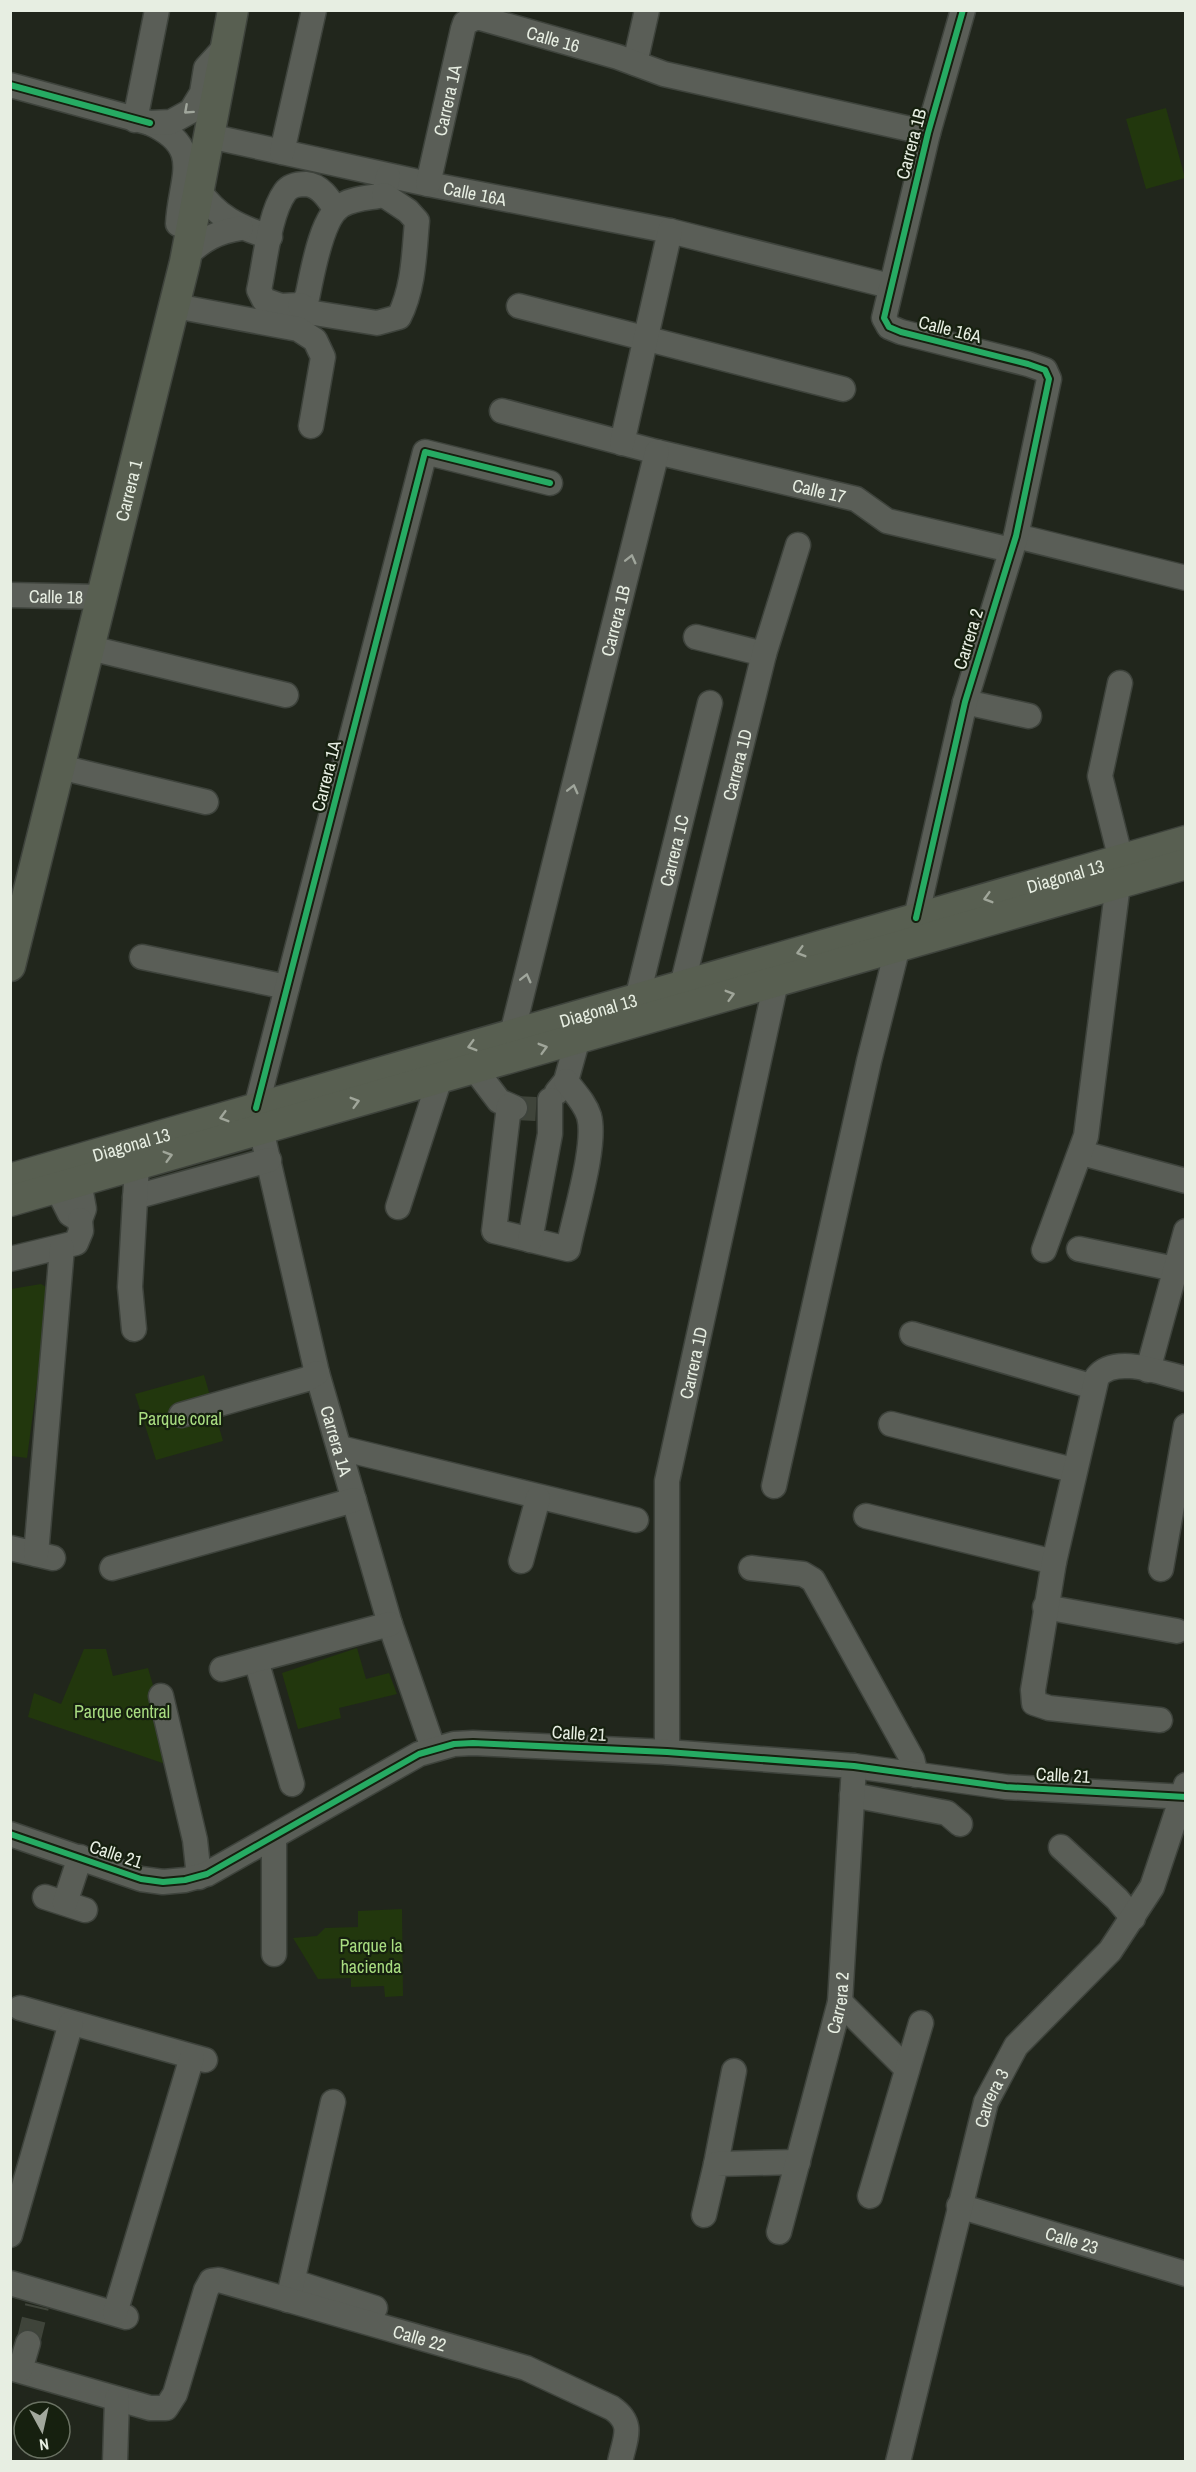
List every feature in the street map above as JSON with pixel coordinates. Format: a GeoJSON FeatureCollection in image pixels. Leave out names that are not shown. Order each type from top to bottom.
{"type":"FeatureCollection","features":[{"type":"Feature","properties":{"kind":"main road","name":"Carrera 1"},"geometry":{"type":"LineString","coordinates":[[10,966],[20,888],[60,767],[186,259],[233,10]]}},
{"type":"Feature","properties":{"kind":"main road","name":"Diagonal 13"},"geometry":{"type":"LineString","coordinates":[[10,1179],[440,1078],[776,982],[898,946],[1119,872],[1185,841]]}},
{"type":"Feature","properties":{"kind":"main road","name":"Diagonal 13"},"geometry":{"type":"LineString","coordinates":[[10,1201],[137,1165],[258,1119],[512,1035],[916,918],[1119,872],[1185,864]]}},
{"type":"Feature","properties":{"kind":"street"},"geometry":{"type":"LineString","coordinates":[[142,121],[157,10]]}},
{"type":"Feature","properties":{"kind":"street"},"geometry":{"type":"LineString","coordinates":[[282,152],[314,10]]}},
{"type":"Feature","properties":{"kind":"street"},"geometry":{"type":"LineString","coordinates":[[635,63],[647,10]]}},
{"type":"Feature","properties":{"kind":"street","name":"Carrera 1B"},"geometry":{"type":"LineString","coordinates":[[890,285],[928,133],[935,82],[963,37],[963,10]]}},
{"type":"Feature","properties":{"kind":"street","name":"Calle 16"},"geometry":{"type":"LineString","coordinates":[[471,18],[483,18],[635,63],[664,74],[928,133]]}},
{"type":"Feature","properties":{"kind":"street","name":"Carrera 1A"},"geometry":{"type":"LineString","coordinates":[[428,184],[463,29],[471,18]]}},
{"type":"Feature","properties":{"kind":"street"},"geometry":{"type":"LineString","coordinates":[[142,121],[171,122],[190,111],[202,93],[206,68],[227,45]]}},
{"type":"Feature","properties":{"kind":"street"},"geometry":{"type":"LineString","coordinates":[[10,85],[142,121],[169,132],[180,144],[187,168],[178,223],[186,259]]}},
{"type":"Feature","properties":{"kind":"street","name":"Calle 16A"},"geometry":{"type":"LineString","coordinates":[[209,136],[282,152],[386,185],[428,184],[670,231],[890,285],[884,318],[889,327],[1045,370]]}},
{"type":"Feature","properties":{"kind":"street"},"geometry":{"type":"LineString","coordinates":[[300,305],[307,298],[326,228],[336,210],[386,185],[417,221],[412,279],[406,303],[399,317],[377,323],[314,313],[300,305],[281,306],[264,300],[259,290],[270,237],[285,191],[295,184],[309,184],[326,195],[336,210]]}},
{"type":"Feature","properties":{"kind":"street"},"geometry":{"type":"LineString","coordinates":[[198,189],[209,205],[241,228],[270,237]]}},
{"type":"Feature","properties":{"kind":"street"},"geometry":{"type":"LineString","coordinates":[[186,259],[201,241],[220,231],[241,228]]}},
{"type":"Feature","properties":{"kind":"street"},"geometry":{"type":"LineString","coordinates":[[622,443],[670,231]]}},
{"type":"Feature","properties":{"kind":"street"},"geometry":{"type":"LineString","coordinates":[[174,306],[298,329],[315,340],[323,357],[311,426]]}},
{"type":"Feature","properties":{"kind":"street"},"geometry":{"type":"LineString","coordinates":[[519,306],[843,389]]}},
{"type":"Feature","properties":{"kind":"street","name":"Carrera 2"},"geometry":{"type":"LineString","coordinates":[[916,918],[965,702],[1013,543],[1049,379],[1045,370]]}},
{"type":"Feature","properties":{"kind":"street"},"geometry":{"type":"LineString","coordinates":[[502,411],[657,452]]}},
{"type":"Feature","properties":{"kind":"street","name":"Carrera 1A"},"geometry":{"type":"LineString","coordinates":[[433,1748],[390,1624],[317,1373],[258,1119],[287,987],[425,452],[550,483]]}},
{"type":"Feature","properties":{"kind":"street","name":"Carrera 1B"},"geometry":{"type":"LineString","coordinates":[[512,1035],[657,452]]}},
{"type":"Feature","properties":{"kind":"street","name":"Calle 17"},"geometry":{"type":"LineString","coordinates":[[657,452],[856,499],[887,521],[1013,543],[1185,578]]}},
{"type":"Feature","properties":{"kind":"street","name":"Carrera 1D"},"geometry":{"type":"LineString","coordinates":[[682,986],[764,654],[798,545]]}},
{"type":"Feature","properties":{"kind":"street","name":"Calle 18"},"geometry":{"type":"LineString","coordinates":[[10,595],[102,597]]}},
{"type":"Feature","properties":{"kind":"street"},"geometry":{"type":"LineString","coordinates":[[696,637],[764,654]]}},
{"type":"Feature","properties":{"kind":"street"},"geometry":{"type":"LineString","coordinates":[[90,648],[286,695]]}},
{"type":"Feature","properties":{"kind":"street"},"geometry":{"type":"LineString","coordinates":[[1044,1251],[1086,1136],[1119,872],[1100,777],[1120,682]]}},
{"type":"Feature","properties":{"kind":"street"},"geometry":{"type":"LineString","coordinates":[[965,702],[1029,716]]}},
{"type":"Feature","properties":{"kind":"street","name":"Carrera 1C"},"geometry":{"type":"LineString","coordinates":[[637,999],[710,704]]}},
{"type":"Feature","properties":{"kind":"street"},"geometry":{"type":"LineString","coordinates":[[60,767],[206,802]]}},
{"type":"Feature","properties":{"kind":"street"},"geometry":{"type":"LineString","coordinates":[[774,1486],[869,1061],[898,946]]}},
{"type":"Feature","properties":{"kind":"street"},"geometry":{"type":"LineString","coordinates":[[142,957],[287,987]]}},
{"type":"Feature","properties":{"kind":"street","name":"Carrera 1D"},"geometry":{"type":"LineString","coordinates":[[667,1752],[667,1481],[776,982]]}},
{"type":"Feature","properties":{"kind":"street"},"geometry":{"type":"LineString","coordinates":[[566,1081],[585,1108],[591,1135],[568,1249],[494,1231],[528,1106],[566,1081],[578,1038]]}},
{"type":"Feature","properties":{"kind":"street"},"geometry":{"type":"LineString","coordinates":[[474,1068],[499,1101],[528,1106],[549,1134],[530,1240]]}},
{"type":"Feature","properties":{"kind":"street"},"geometry":{"type":"LineString","coordinates":[[398,1207],[440,1078]]}},
{"type":"Feature","properties":{"kind":"street"},"geometry":{"type":"LineString","coordinates":[[1089,1155],[1185,1181]]}},
{"type":"Feature","properties":{"kind":"street"},"geometry":{"type":"LineString","coordinates":[[135,1197],[269,1160]]}},
{"type":"Feature","properties":{"kind":"street"},"geometry":{"type":"LineString","coordinates":[[134,1329],[130,1287],[137,1165]]}},
{"type":"Feature","properties":{"kind":"street"},"geometry":{"type":"LineString","coordinates":[[10,1259],[62,1248],[80,1239],[80,1220],[70,1214],[68,1185]]}},
{"type":"Feature","properties":{"kind":"street"},"geometry":{"type":"LineString","coordinates":[[1148,1370],[1185,1231]]}},
{"type":"Feature","properties":{"kind":"street"},"geometry":{"type":"LineString","coordinates":[[10,1548],[44,1556],[62,1248]]}},
{"type":"Feature","properties":{"kind":"street"},"geometry":{"type":"LineString","coordinates":[[1079,1249],[1175,1269]]}},
{"type":"Feature","properties":{"kind":"street"},"geometry":{"type":"LineString","coordinates":[[912,1334],[1094,1387]]}},
{"type":"Feature","properties":{"kind":"street"},"geometry":{"type":"LineString","coordinates":[[1160,1720],[1049,1708],[1034,1703],[1033,1690],[1054,1562],[1073,1470],[1094,1387],[1103,1369],[1118,1365],[1185,1379]]}},
{"type":"Feature","properties":{"kind":"street"},"geometry":{"type":"LineString","coordinates":[[182,1415],[306,1379],[317,1373]]}},
{"type":"Feature","properties":{"kind":"street"},"geometry":{"type":"LineString","coordinates":[[891,1424],[1073,1470]]}},
{"type":"Feature","properties":{"kind":"street"},"geometry":{"type":"LineString","coordinates":[[1161,1569],[1185,1426]]}},
{"type":"Feature","properties":{"kind":"street"},"geometry":{"type":"LineString","coordinates":[[340,1448],[636,1520]]}},
{"type":"Feature","properties":{"kind":"street"},"geometry":{"type":"LineString","coordinates":[[521,1561],[538,1498]]}},
{"type":"Feature","properties":{"kind":"street"},"geometry":{"type":"LineString","coordinates":[[111,1568],[354,1500]]}},
{"type":"Feature","properties":{"kind":"street"},"geometry":{"type":"LineString","coordinates":[[866,1516],[1054,1562]]}},
{"type":"Feature","properties":{"kind":"street"},"geometry":{"type":"LineString","coordinates":[[751,1568],[803,1574],[813,1580],[912,1759],[916,1775]]}},
{"type":"Feature","properties":{"kind":"street"},"geometry":{"type":"LineString","coordinates":[[1045,1607],[1177,1631]]}},
{"type":"Feature","properties":{"kind":"street"},"geometry":{"type":"LineString","coordinates":[[222,1668],[390,1624]]}},
{"type":"Feature","properties":{"kind":"street"},"geometry":{"type":"LineString","coordinates":[[256,1660],[292,1784]]}},
{"type":"Feature","properties":{"kind":"street"},"geometry":{"type":"LineString","coordinates":[[161,1696],[195,1840],[200,1877]]}},
{"type":"Feature","properties":{"kind":"street","name":"Calle 21"},"geometry":{"type":"LineString","coordinates":[[10,1834],[141,1879],[163,1882],[200,1877],[404,1762],[433,1748],[473,1743],[667,1752],[854,1766],[1006,1786],[1185,1793]]}},
{"type":"Feature","properties":{"kind":"street","name":"Carrera 2"},"geometry":{"type":"LineString","coordinates":[[779,2232],[840,2002],[854,1766]]}},
{"type":"Feature","properties":{"kind":"street","name":"Carrera 3"},"geometry":{"type":"LineString","coordinates":[[898,2462],[986,2102],[1016,2046],[1110,1951],[1133,1918],[1152,1887],[1185,1793]]}},
{"type":"Feature","properties":{"kind":"street"},"geometry":{"type":"LineString","coordinates":[[852,1796],[947,1813],[960,1824]]}},
{"type":"Feature","properties":{"kind":"street"},"geometry":{"type":"LineString","coordinates":[[274,1837],[274,1954]]}},
{"type":"Feature","properties":{"kind":"street"},"geometry":{"type":"LineString","coordinates":[[1061,1847],[1117,1899],[1133,1918]]}},
{"type":"Feature","properties":{"kind":"street"},"geometry":{"type":"LineString","coordinates":[[65,1903],[80,1857]]}},
{"type":"Feature","properties":{"kind":"street"},"geometry":{"type":"LineString","coordinates":[[840,2002],[907,2069]]}},
{"type":"Feature","properties":{"kind":"street"},"geometry":{"type":"LineString","coordinates":[[10,2283],[39,2299],[120,2315],[200,2059],[20,2008]]}},
{"type":"Feature","properties":{"kind":"street"},"geometry":{"type":"LineString","coordinates":[[10,2235],[71,2023]]}},
{"type":"Feature","properties":{"kind":"street"},"geometry":{"type":"LineString","coordinates":[[870,2196],[921,2023]]}},
{"type":"Feature","properties":{"kind":"street"},"geometry":{"type":"LineString","coordinates":[[704,2215],[734,2071]]}},
{"type":"Feature","properties":{"kind":"street"},"geometry":{"type":"LineString","coordinates":[[28,2343],[15,2369],[150,2408],[166,2408],[175,2394],[206,2290],[211,2282],[219,2280],[291,2291],[333,2102]]}},
{"type":"Feature","properties":{"kind":"street"},"geometry":{"type":"LineString","coordinates":[[716,2164],[798,2162]]}},
{"type":"Feature","properties":{"kind":"street","name":"Calle 23"},"geometry":{"type":"LineString","coordinates":[[960,2206],[1185,2274]]}},
{"type":"Feature","properties":{"kind":"street","name":"Calle 22"},"geometry":{"type":"LineString","coordinates":[[291,2291],[380,2310],[375,2324],[571,2379],[623,2416],[628,2428],[620,2462]]}},
{"type":"Feature","properties":{"kind":"street"},"geometry":{"type":"LineString","coordinates":[[115,2462],[117,2399]]}},
{"type":"Feature","properties":{"kind":"green space"},"geometry":{"type":"Polygon","coordinates":[[[1166,108],[1185,178],[1146,189],[1126,119],[1166,108]]]}},
{"type":"Feature","properties":{"kind":"green space"},"geometry":{"type":"Polygon","coordinates":[[[41,1284],[48,1288],[49,1293],[27,1458],[11,1456],[11,1289],[41,1284]]]}},
{"type":"Feature","properties":{"kind":"green space","name":"Parque coral"},"geometry":{"type":"Polygon","coordinates":[[[204,1375],[223,1441],[156,1460],[135,1394],[204,1375]]]}},
{"type":"Feature","properties":{"kind":"green space"},"geometry":{"type":"Polygon","coordinates":[[[357,1648],[366,1679],[389,1673],[397,1694],[339,1708],[341,1718],[298,1729],[282,1673],[357,1648]]]}},
{"type":"Feature","properties":{"kind":"green space","name":"Parque central"},"geometry":{"type":"Polygon","coordinates":[[[84,1649],[106,1649],[113,1676],[148,1668],[177,1768],[28,1717],[34,1693],[61,1704],[84,1649]]]}},
{"type":"Feature","properties":{"kind":"green space","name":"Parque la hacienda"},"geometry":{"type":"Polygon","coordinates":[[[402,1909],[403,1996],[385,1997],[384,1986],[351,1987],[351,1978],[318,1979],[293,1938],[317,1936],[325,1928],[358,1927],[358,1911],[402,1909]]]}},
{"type":"Feature","properties":{"kind":"tunnel"},"geometry":{"type":"LineString","coordinates":[[515,1108],[536,1109]]}},
{"type":"Feature","properties":{"kind":"tunnel"},"geometry":{"type":"LineString","coordinates":[[28,2343],[37,2306]]}},
{"type":"Feature","properties":{"kind":"cycle path"},"geometry":{"type":"LineString","coordinates":[[916,918],[965,702],[1016,536],[1049,379],[1045,370],[1028,364],[901,332],[889,327],[884,318],[928,133],[963,10]]}},
{"type":"Feature","properties":{"kind":"cycle path"},"geometry":{"type":"LineString","coordinates":[[10,85],[150,123]]}},
{"type":"Feature","properties":{"kind":"cycle path"},"geometry":{"type":"LineString","coordinates":[[256,1108],[425,452],[550,483]]}},
{"type":"Feature","properties":{"kind":"cycle path"},"geometry":{"type":"LineString","coordinates":[[10,1834],[141,1879],[163,1882],[185,1880],[207,1874],[419,1754],[454,1744],[473,1743],[667,1752],[854,1766],[1006,1787],[1186,1797]]}}]}
